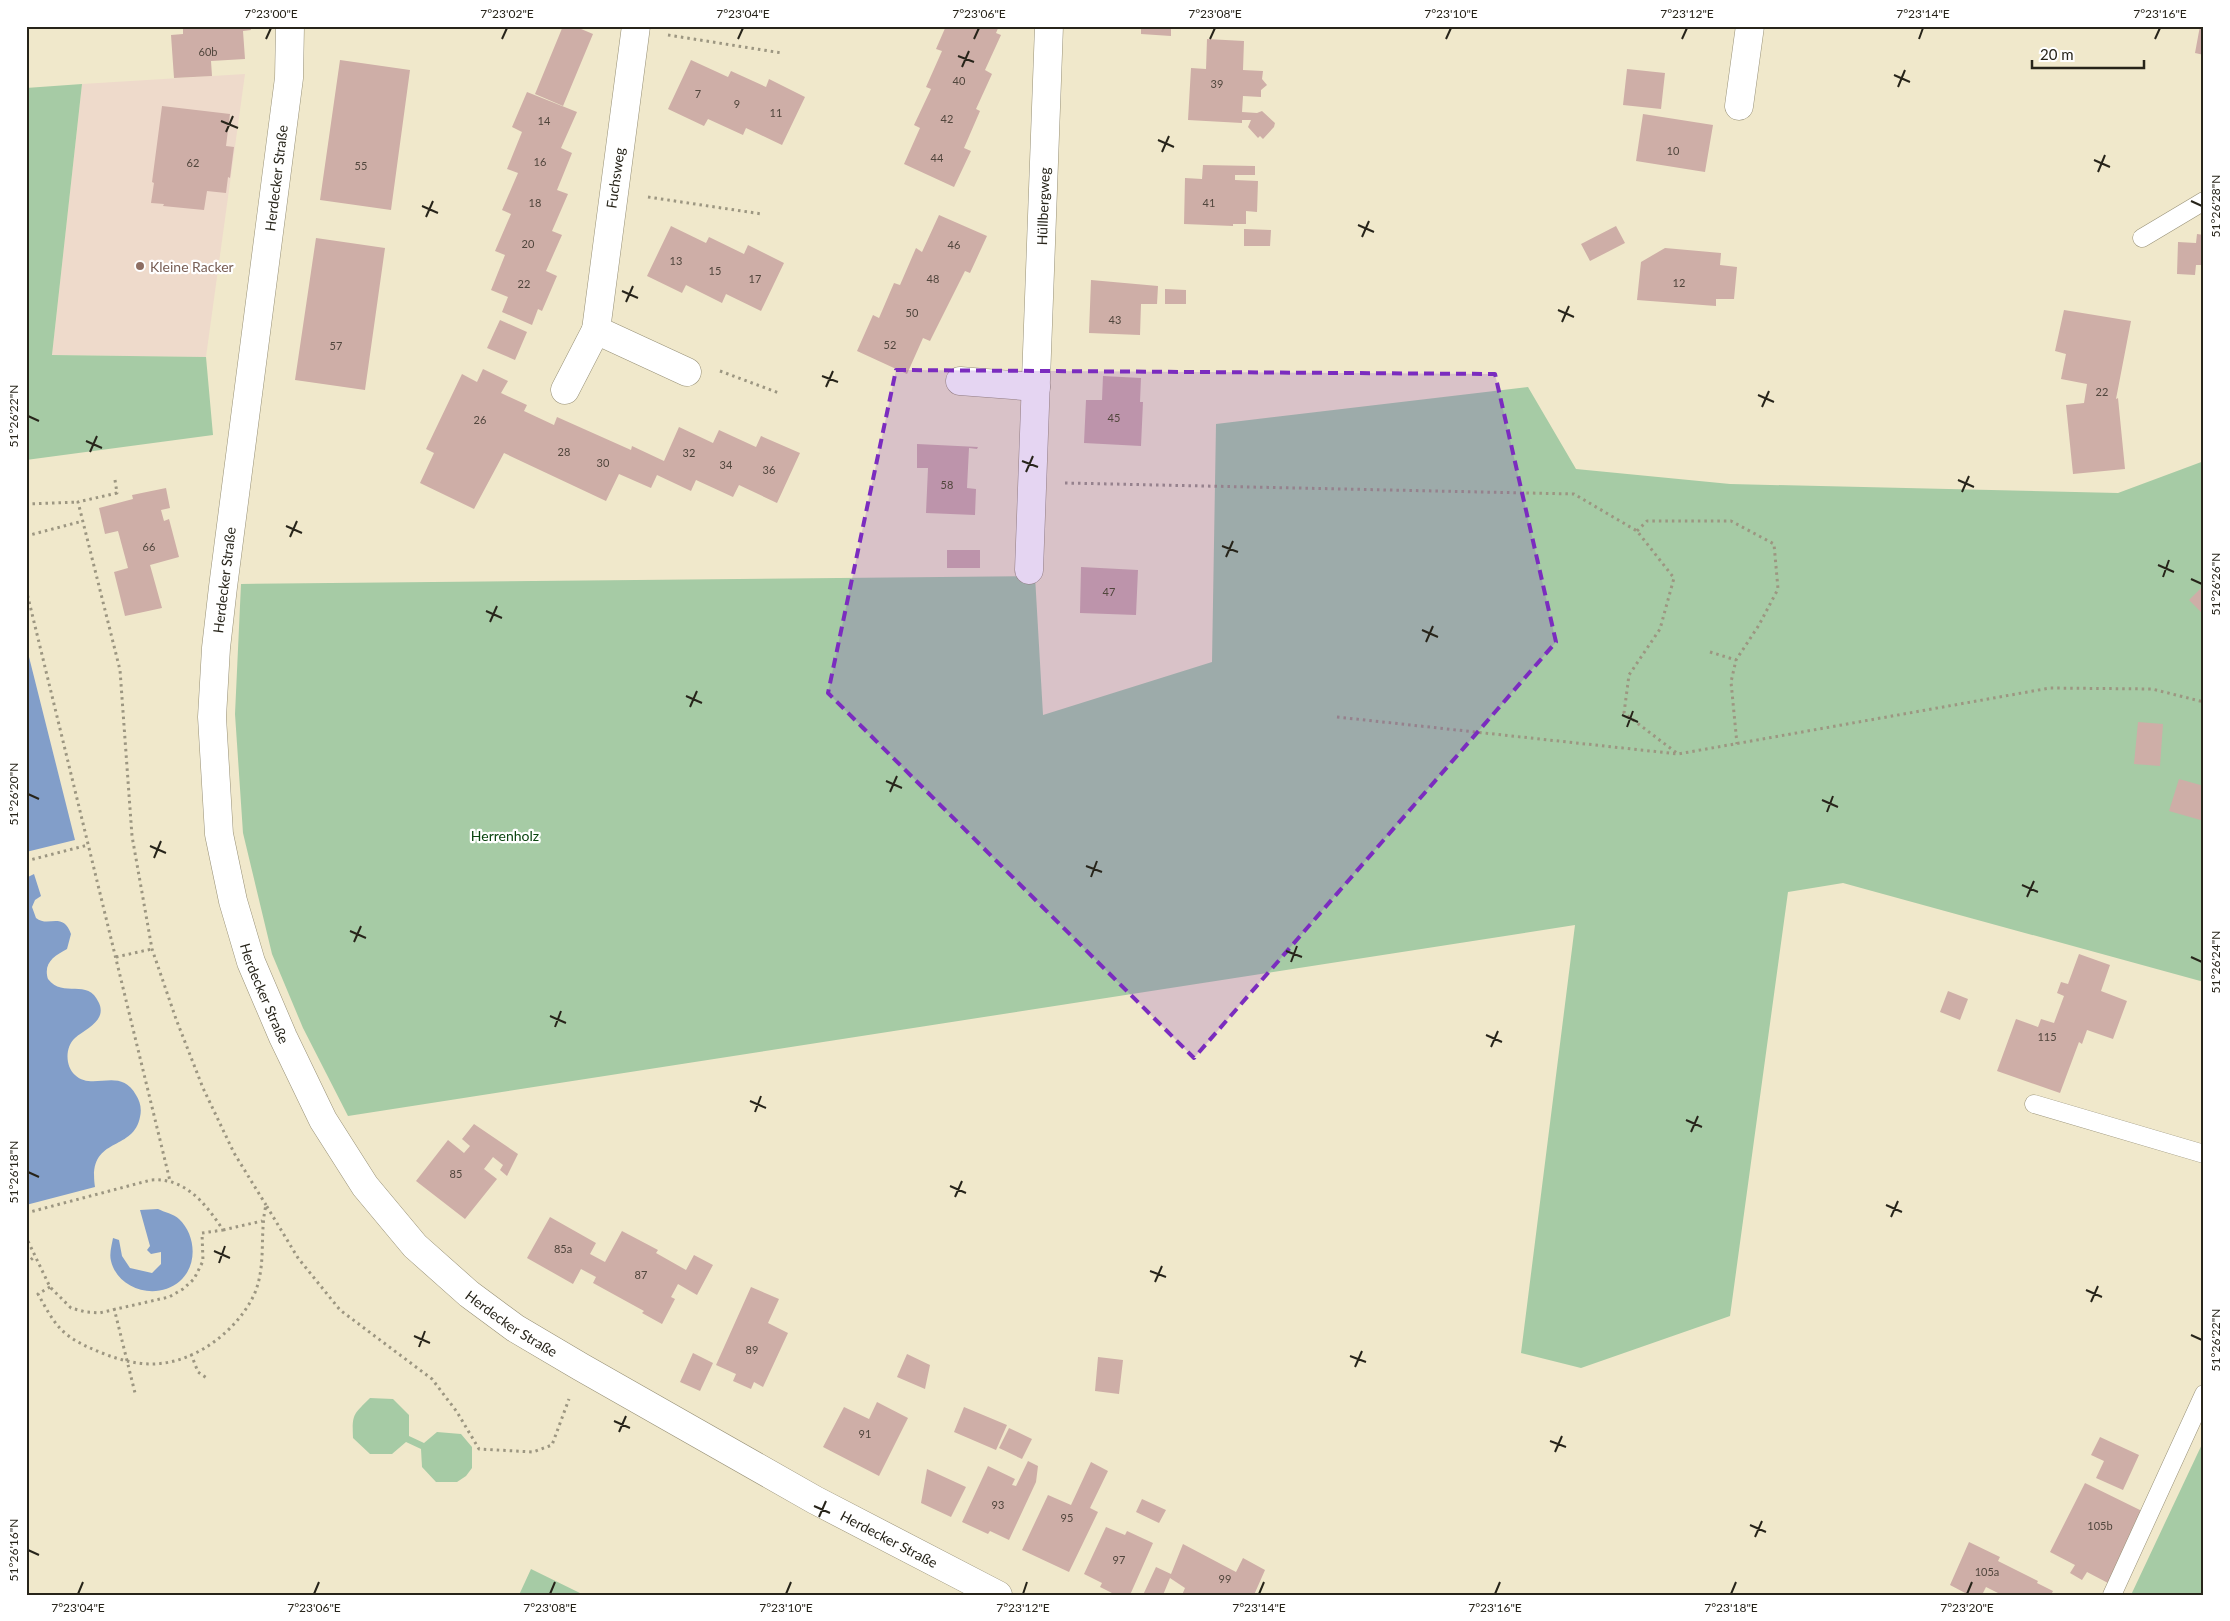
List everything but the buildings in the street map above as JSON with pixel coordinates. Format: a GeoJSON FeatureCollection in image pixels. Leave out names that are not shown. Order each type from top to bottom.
{"type":"FeatureCollection","features":[{"type":"Feature","properties":{"kind":"street","name":"Herdecker Straße"},"geometry":{"type":"LineString","coordinates":[[290,26],[289,78],[216,648],[212,716],[219,834],[232,901],[251,962],[283,1037],[323,1120],[365,1186],[415,1246],[468,1294],[516,1328],[581,1368],[814,1500],[998,1595]]}},
{"type":"Feature","properties":{"kind":"street","name":"Hüllbergweg"},"geometry":{"type":"LineString","coordinates":[[1029,570],[1049,26]]}},
{"type":"Feature","properties":{"kind":"street"},"geometry":{"type":"LineString","coordinates":[[1739,106],[1750,26]]}},
{"type":"Feature","properties":{"kind":"street","name":"Fuchsweg"},"geometry":{"type":"LineString","coordinates":[[565,390],[596,330],[612,192],[635,28]]}},
{"type":"Feature","properties":{"kind":"street"},"geometry":{"type":"LineString","coordinates":[[596,330],[686,372]]}},
{"type":"Feature","properties":{"kind":"street"},"geometry":{"type":"LineString","coordinates":[[960,381],[1036,387]]}},
{"type":"Feature","properties":{"kind":"lane"},"geometry":{"type":"LineString","coordinates":[[2142,238],[2204,201]]}},
{"type":"Feature","properties":{"kind":"lane"},"geometry":{"type":"LineString","coordinates":[[2034,1104],[2204,1154]]}},
{"type":"Feature","properties":{"kind":"lane"},"geometry":{"type":"LineString","coordinates":[[2112,1595],[2204,1394]]}},
{"type":"Feature","properties":{"kind":"path"},"geometry":{"type":"LineString","coordinates":[[635,28],[782,53]]}},
{"type":"Feature","properties":{"kind":"path"},"geometry":{"type":"LineString","coordinates":[[612,192],[762,214]]}},
{"type":"Feature","properties":{"kind":"path"},"geometry":{"type":"LineString","coordinates":[[686,372],[706,365],[779,393]]}},
{"type":"Feature","properties":{"kind":"path"},"geometry":{"type":"LineString","coordinates":[[26,504],[78,502],[117,493],[115,480]]}},
{"type":"Feature","properties":{"kind":"path"},"geometry":{"type":"LineString","coordinates":[[1032,482],[1574,494],[1637,530],[1674,578],[1660,629],[1629,675],[1624,713],[1678,754]]}},
{"type":"Feature","properties":{"kind":"path"},"geometry":{"type":"LineString","coordinates":[[78,502],[120,670],[132,836],[152,949],[176,1019],[203,1088],[234,1153],[298,1258],[340,1310],[432,1379],[457,1412],[479,1449],[534,1452],[552,1445],[581,1368]]}},
{"type":"Feature","properties":{"kind":"path"},"geometry":{"type":"LineString","coordinates":[[26,536],[83,521]]}},
{"type":"Feature","properties":{"kind":"path"},"geometry":{"type":"LineString","coordinates":[[1637,530],[1647,522],[1730,521],[1774,544],[1778,589],[1759,625],[1736,660],[1731,682],[1737,744]]}},
{"type":"Feature","properties":{"kind":"path"},"geometry":{"type":"LineString","coordinates":[[26,589],[170,1181]]}},
{"type":"Feature","properties":{"kind":"path"},"geometry":{"type":"LineString","coordinates":[[1710,652],[1736,660]]}},
{"type":"Feature","properties":{"kind":"path"},"geometry":{"type":"LineString","coordinates":[[1337,717],[1678,754],[2050,688],[2152,689],[2204,702]]}},
{"type":"Feature","properties":{"kind":"path"},"geometry":{"type":"LineString","coordinates":[[26,861],[88,845]]}},
{"type":"Feature","properties":{"kind":"path"},"geometry":{"type":"LineString","coordinates":[[116,957],[152,949]]}},
{"type":"Feature","properties":{"kind":"path"},"geometry":{"type":"LineString","coordinates":[[26,1213],[152,1180],[170,1181],[201,1200],[222,1230]]}},
{"type":"Feature","properties":{"kind":"path"},"geometry":{"type":"LineString","coordinates":[[50,1287],[38,1294],[50,1317],[66,1333],[85,1347],[127,1362],[152,1364],[176,1361],[204,1349],[225,1334],[242,1316],[254,1294],[263,1257],[262,1221],[266,1204]]}},
{"type":"Feature","properties":{"kind":"path"},"geometry":{"type":"LineString","coordinates":[[26,1238],[50,1287],[71,1308],[99,1313],[114,1308],[169,1297],[183,1289],[194,1279],[203,1261],[202,1233],[262,1221]]}},
{"type":"Feature","properties":{"kind":"path"},"geometry":{"type":"LineString","coordinates":[[26,1264],[35,1256]]}},
{"type":"Feature","properties":{"kind":"path"},"geometry":{"type":"LineString","coordinates":[[114,1308],[135,1393]]}},
{"type":"Feature","properties":{"kind":"path"},"geometry":{"type":"LineString","coordinates":[[191,1354],[198,1372],[208,1379]]}},
{"type":"Feature","properties":{"kind":"highlighted area"},"geometry":{"type":"Polygon","coordinates":[[[896,370],[1495,374],[1556,642],[1194,1058],[828,693],[896,370]]]}},
{"type":"Feature","properties":{"kind":"shaded area","name":"Kleine Racker"},"geometry":{"type":"Polygon","coordinates":[[[245,74],[206,357],[52,355],[82,84],[245,74]]]}},
{"type":"Feature","properties":{"kind":"green space"},"geometry":{"type":"Polygon","coordinates":[[[82,84],[52,355],[206,357],[213,435],[26,460],[26,88],[82,84]]]}},
{"type":"Feature","properties":{"kind":"green space","name":"Herrenholz"},"geometry":{"type":"Polygon","coordinates":[[[1528,387],[1576,469],[1730,484],[2118,493],[2204,461],[2204,982],[1843,883],[1788,892],[1730,1316],[1581,1368],[1521,1353],[1575,925],[348,1116],[303,1028],[272,954],[243,833],[235,714],[241,584],[1035,576],[1043,715],[1212,662],[1216,424],[1528,387]]]}},
{"type":"Feature","properties":{"kind":"green space"},"geometry":{"type":"Polygon","coordinates":[[[370,1398],[393,1399],[409,1415],[409,1436],[424,1443],[437,1432],[461,1434],[472,1447],[472,1468],[466,1476],[457,1482],[436,1482],[422,1467],[421,1449],[406,1442],[392,1454],[370,1454],[353,1438],[353,1419],[370,1398]]]}},
{"type":"Feature","properties":{"kind":"green space"},"geometry":{"type":"Polygon","coordinates":[[[2204,1440],[2204,1595],[2131,1595],[2204,1440]]]}},
{"type":"Feature","properties":{"kind":"green space"},"geometry":{"type":"Polygon","coordinates":[[[531,1569],[584,1595],[519,1595],[531,1569]]]}},
{"type":"Feature","properties":{"kind":"water"},"geometry":{"type":"Polygon","coordinates":[[[26,645],[75,840],[26,852],[26,645]]]}},
{"type":"Feature","properties":{"kind":"water"},"geometry":{"type":"Polygon","coordinates":[[[34,874],[41,896],[35,900],[32,907],[36,918],[41,921],[60,921],[68,927],[71,934],[67,949],[54,957],[48,964],[48,979],[54,985],[61,988],[89,991],[94,995],[101,1009],[98,1020],[75,1038],[69,1046],[69,1067],[82,1080],[114,1080],[122,1082],[130,1087],[136,1095],[141,1111],[136,1128],[129,1136],[104,1151],[98,1159],[94,1171],[95,1187],[26,1205],[26,878],[34,874]]]}},
{"type":"Feature","properties":{"kind":"water"},"geometry":{"type":"Polygon","coordinates":[[[158,1209],[177,1217],[185,1226],[192,1241],[193,1250],[190,1267],[180,1281],[171,1287],[150,1291],[130,1285],[121,1279],[115,1271],[110,1252],[113,1238],[119,1240],[122,1256],[130,1268],[152,1273],[161,1264],[161,1252],[151,1254],[147,1250],[150,1246],[140,1210],[158,1209]]]}},
{"type":"Feature","properties":{"kind":"place","name":"Kleine Racker"},"geometry":{"type":"Point","coordinates":[140,266]}}]}
